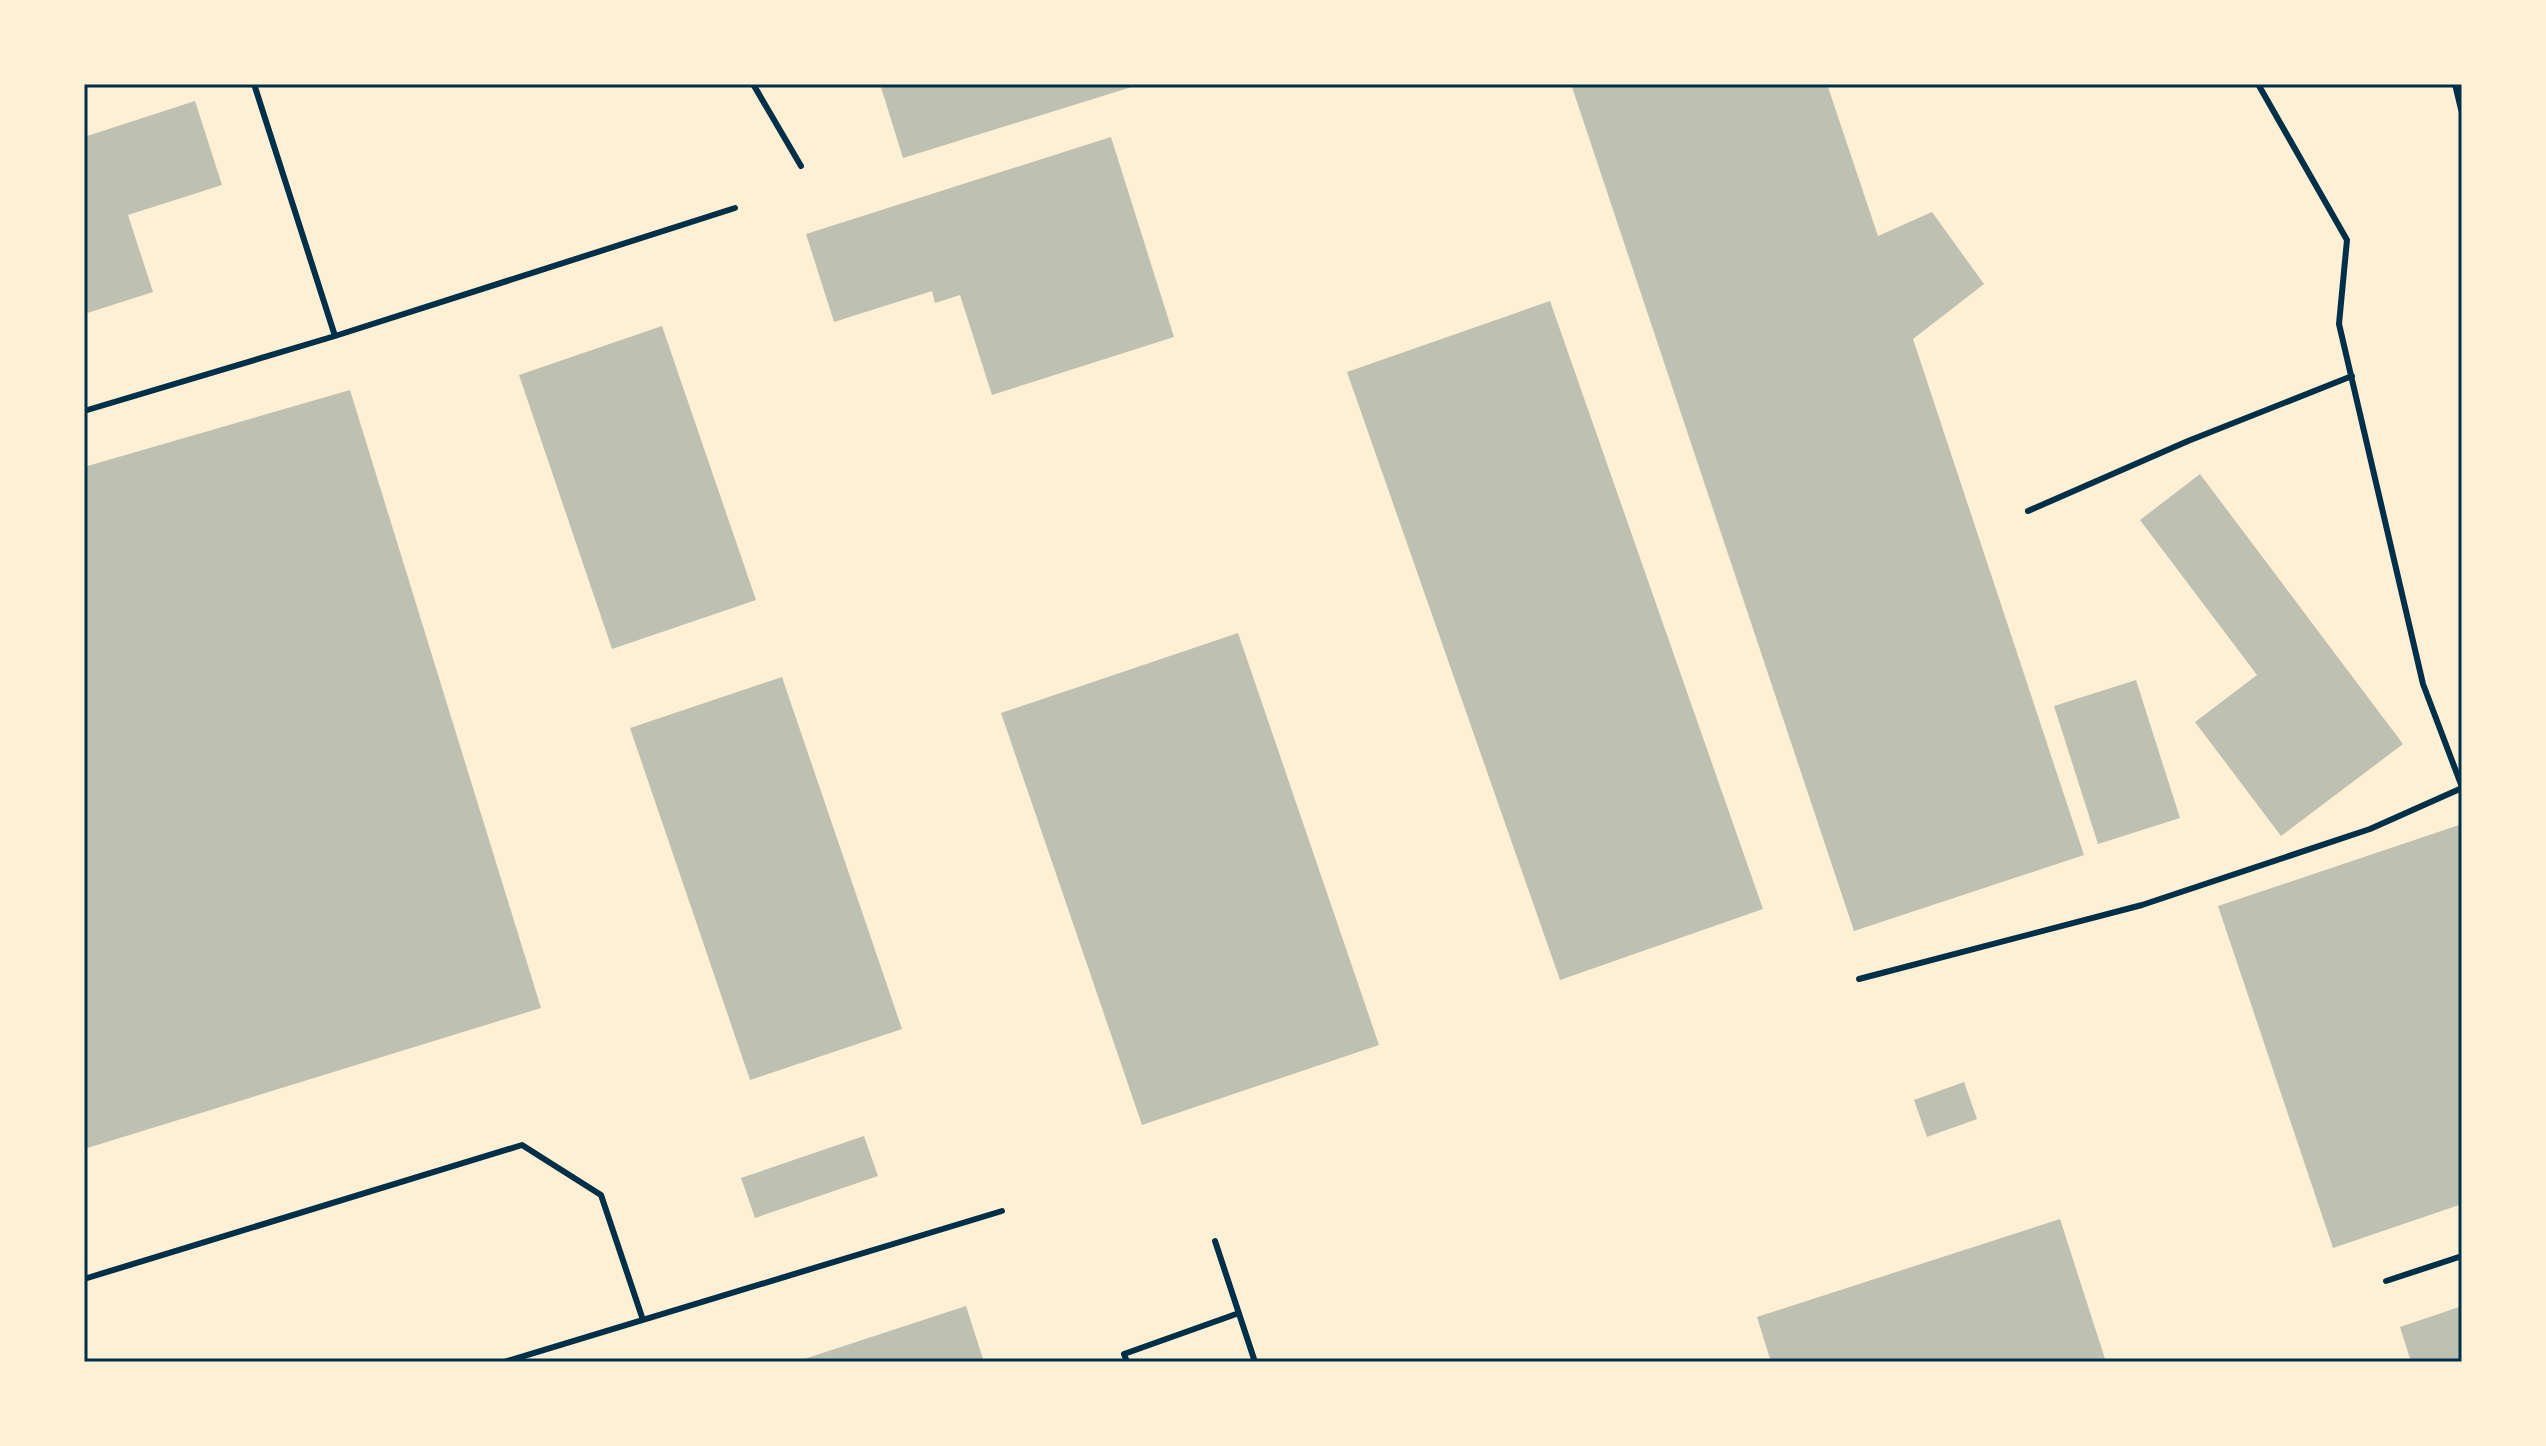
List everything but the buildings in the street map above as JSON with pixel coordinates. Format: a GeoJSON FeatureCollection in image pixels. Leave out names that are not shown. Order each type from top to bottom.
{"type":"FeatureCollection","features":[{"type":"Feature","properties":{"kind":"street"},"geometry":{"type":"LineString","coordinates":[[2456,84],[2462,109]]}},
{"type":"Feature","properties":{"kind":"lane"},"geometry":{"type":"LineString","coordinates":[[254,84],[335,336]]}},
{"type":"Feature","properties":{"kind":"lane"},"geometry":{"type":"LineString","coordinates":[[753,84],[801,166]]}},
{"type":"Feature","properties":{"kind":"lane"},"geometry":{"type":"LineString","coordinates":[[1859,979],[2142,905],[2370,829],[2462,787],[2423,684],[2339,324],[2347,240],[2258,84]]}},
{"type":"Feature","properties":{"kind":"lane"},"geometry":{"type":"LineString","coordinates":[[84,411],[335,336],[735,208]]}},
{"type":"Feature","properties":{"kind":"lane"},"geometry":{"type":"LineString","coordinates":[[2028,511],[2188,441],[2352,376]]}},
{"type":"Feature","properties":{"kind":"lane"},"geometry":{"type":"LineString","coordinates":[[84,1279],[522,1145],[601,1195],[643,1320]]}},
{"type":"Feature","properties":{"kind":"lane"},"geometry":{"type":"LineString","coordinates":[[504,1362],[1002,1211]]}},
{"type":"Feature","properties":{"kind":"lane"},"geometry":{"type":"LineString","coordinates":[[1215,1241],[1255,1362]]}},
{"type":"Feature","properties":{"kind":"lane"},"geometry":{"type":"LineString","coordinates":[[2386,1281],[2462,1256]]}},
{"type":"Feature","properties":{"kind":"lane"},"geometry":{"type":"LineString","coordinates":[[1127,1362],[1124,1354],[1239,1313]]}}]}
